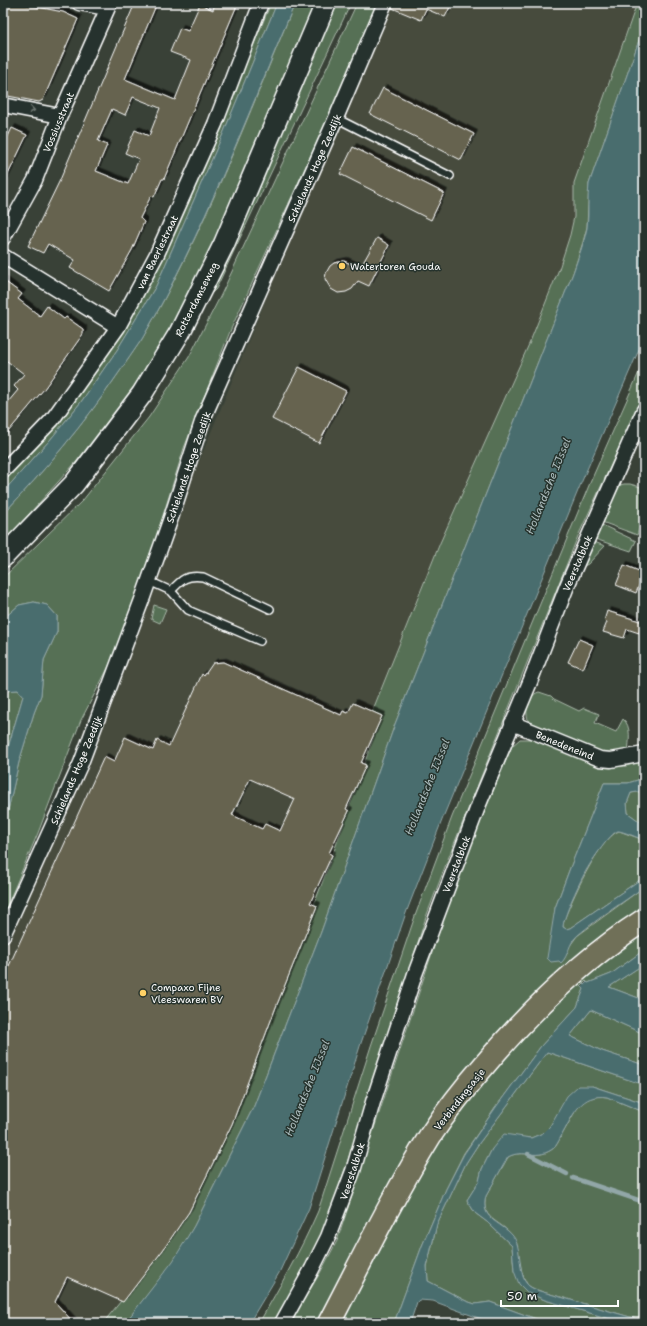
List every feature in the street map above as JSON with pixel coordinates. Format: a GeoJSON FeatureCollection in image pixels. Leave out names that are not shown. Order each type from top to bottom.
{"type":"FeatureCollection","features":[{"type":"Feature","properties":{"kind":"main road","name":"Rotterdamseweg"},"geometry":{"type":"LineString","coordinates":[[3,557],[74,484],[142,394],[180,332],[224,244],[326,3]]}},
{"type":"Feature","properties":{"kind":"main road","name":"Verbindingsasje"},"geometry":{"type":"LineString","coordinates":[[329,1323],[404,1179],[431,1135],[468,1084],[510,1035],[551,994],[588,961],[644,920]]}},
{"type":"Feature","properties":{"kind":"street"},"geometry":{"type":"LineString","coordinates":[[79,3],[109,6]]}},
{"type":"Feature","properties":{"kind":"street","name":"van Baerlestraat"},"geometry":{"type":"LineString","coordinates":[[3,471],[52,420],[118,327],[158,254],[215,124],[261,3]]}},
{"type":"Feature","properties":{"kind":"street","name":"Schielands Hoge Zeedijk"},"geometry":{"type":"LineString","coordinates":[[3,935],[81,763],[149,581],[203,419],[336,118],[385,3]]}},
{"type":"Feature","properties":{"kind":"street","name":"Vossiusstraat"},"geometry":{"type":"LineString","coordinates":[[3,238],[34,180],[60,116],[109,6]]}},
{"type":"Feature","properties":{"kind":"street"},"geometry":{"type":"LineString","coordinates":[[3,105],[60,116]]}},
{"type":"Feature","properties":{"kind":"street"},"geometry":{"type":"LineString","coordinates":[[3,256],[118,327]]}},
{"type":"Feature","properties":{"kind":"street","name":"Veerstalblok"},"geometry":{"type":"LineString","coordinates":[[282,1322],[312,1269],[331,1229],[353,1171],[373,1102],[415,974],[479,804],[530,682],[567,586],[644,410]]}},
{"type":"Feature","properties":{"kind":"street","name":"Benedeneind"},"geometry":{"type":"LineString","coordinates":[[512,724],[600,759],[611,760],[644,754]]}},
{"type":"Feature","properties":{"kind":"lane"},"geometry":{"type":"LineString","coordinates":[[336,118],[450,176]]}},
{"type":"Feature","properties":{"kind":"lane"},"geometry":{"type":"LineString","coordinates":[[171,591],[181,581],[192,576],[203,577],[270,609]]}},
{"type":"Feature","properties":{"kind":"lane"},"geometry":{"type":"LineString","coordinates":[[149,581],[171,591],[188,610],[260,641]]}},
{"type":"Feature","properties":{"kind":"shaded area"},"geometry":{"type":"Polygon","coordinates":[[[387,3],[644,3],[644,80],[264,1080],[124,1323],[3,1323],[3,939],[387,3]]]}},
{"type":"Feature","properties":{"kind":"green space"},"geometry":{"type":"Polygon","coordinates":[[[271,3],[277,3],[223,134],[156,286],[117,350],[81,402],[50,440],[3,492],[3,483],[53,427],[186,206],[271,3]]]}},
{"type":"Feature","properties":{"kind":"green space"},"geometry":{"type":"Polygon","coordinates":[[[295,3],[318,3],[198,279],[160,347],[134,386],[77,461],[3,541],[3,514],[49,464],[92,411],[142,339],[164,299],[224,174],[295,3]]]}},
{"type":"Feature","properties":{"kind":"green space"},"geometry":{"type":"Polygon","coordinates":[[[335,3],[351,3],[216,289],[208,297],[335,3]]]}},
{"type":"Feature","properties":{"kind":"green space"},"geometry":{"type":"Polygon","coordinates":[[[357,3],[378,3],[345,81],[231,329],[184,448],[147,567],[119,647],[81,720],[38,833],[3,915],[3,832],[19,762],[41,695],[44,660],[57,632],[57,616],[47,605],[34,602],[19,605],[3,619],[3,578],[83,500],[149,417],[189,357],[221,295],[357,3]]]}},
{"type":"Feature","properties":{"kind":"green space"},"geometry":{"type":"Polygon","coordinates":[[[637,3],[644,3],[644,26],[589,184],[587,227],[573,273],[395,724],[321,932],[254,1106],[194,1226],[174,1261],[125,1323],[103,1323],[121,1301],[297,950],[334,851],[379,721],[372,712],[440,543],[530,342],[559,269],[574,217],[574,183],[637,3]]]}},
{"type":"Feature","properties":{"kind":"green space"},"geometry":{"type":"Polygon","coordinates":[[[644,361],[644,394],[578,536],[426,917],[330,1214],[299,1280],[275,1323],[259,1323],[297,1254],[318,1211],[415,916],[452,817],[590,483],[644,361]]]}},
{"type":"Feature","properties":{"kind":"green space"},"geometry":{"type":"Polygon","coordinates":[[[624,484],[644,488],[644,516],[637,535],[602,522],[620,485],[624,484]]]}},
{"type":"Feature","properties":{"kind":"green space"},"geometry":{"type":"Polygon","coordinates":[[[602,525],[636,541],[631,551],[595,539],[602,525]]]}},
{"type":"Feature","properties":{"kind":"green space"},"geometry":{"type":"Polygon","coordinates":[[[594,542],[605,546],[588,564],[584,566],[594,542]]]}},
{"type":"Feature","properties":{"kind":"green space"},"geometry":{"type":"Polygon","coordinates":[[[154,605],[166,609],[160,623],[151,619],[154,605]]]}},
{"type":"Feature","properties":{"kind":"green space"},"geometry":{"type":"Polygon","coordinates":[[[18,690],[23,696],[3,765],[3,691],[18,690]]]}},
{"type":"Feature","properties":{"kind":"green space"},"geometry":{"type":"Polygon","coordinates":[[[539,692],[551,696],[554,699],[579,711],[584,708],[599,714],[595,723],[616,732],[623,719],[629,730],[628,752],[625,754],[599,753],[530,724],[527,715],[527,706],[531,697],[539,692]]]}},
{"type":"Feature","properties":{"kind":"green space"},"geometry":{"type":"Polygon","coordinates":[[[520,739],[531,739],[598,765],[610,767],[626,766],[644,761],[644,778],[628,783],[604,783],[555,908],[559,961],[561,963],[569,947],[577,936],[644,887],[644,909],[615,929],[529,1003],[319,1323],[290,1323],[337,1241],[457,877],[512,746],[520,739]]]}},
{"type":"Feature","properties":{"kind":"green space"},"geometry":{"type":"Polygon","coordinates":[[[644,791],[644,821],[639,821],[628,813],[627,803],[631,793],[644,791]]]}},
{"type":"Feature","properties":{"kind":"green space"},"geometry":{"type":"Polygon","coordinates":[[[619,831],[644,840],[644,877],[570,928],[566,929],[563,927],[563,923],[586,872],[594,858],[611,836],[619,831]]]}},
{"type":"Feature","properties":{"kind":"green space"},"geometry":{"type":"Polygon","coordinates":[[[644,932],[644,950],[611,974],[588,983],[586,981],[581,986],[584,989],[577,1007],[541,1046],[464,1153],[446,1189],[422,1246],[394,1323],[339,1323],[407,1194],[452,1122],[513,1045],[583,978],[644,932]]]}},
{"type":"Feature","properties":{"kind":"green space"},"geometry":{"type":"Polygon","coordinates":[[[644,964],[644,1000],[609,987],[644,964]]]}},
{"type":"Feature","properties":{"kind":"green space"},"geometry":{"type":"Polygon","coordinates":[[[591,1010],[644,1034],[644,1065],[602,1051],[570,1036],[591,1010]]]}},
{"type":"Feature","properties":{"kind":"green space"},"geometry":{"type":"Polygon","coordinates":[[[547,1052],[644,1085],[644,1103],[592,1086],[559,1112],[550,1126],[543,1133],[531,1138],[520,1137],[492,1149],[482,1169],[479,1181],[467,1200],[475,1213],[487,1222],[512,1246],[514,1271],[528,1293],[545,1300],[624,1323],[547,1323],[490,1302],[475,1304],[466,1301],[428,1281],[427,1267],[437,1224],[466,1163],[547,1052]]]}},
{"type":"Feature","properties":{"kind":"green space"},"geometry":{"type":"Polygon","coordinates":[[[600,1096],[607,1097],[644,1112],[644,1321],[530,1287],[524,1278],[517,1246],[511,1234],[492,1218],[486,1210],[486,1196],[508,1157],[520,1154],[543,1154],[549,1151],[555,1147],[579,1106],[587,1099],[600,1096]]]}},
{"type":"Feature","properties":{"kind":"water"},"geometry":{"type":"Polygon","coordinates":[[[277,3],[295,3],[224,173],[164,298],[142,339],[92,411],[49,464],[3,514],[3,492],[50,440],[81,402],[117,350],[156,286],[223,134],[277,3]]]}},
{"type":"Feature","properties":{"kind":"water","name":"Hollandsche IJssel"},"geometry":{"type":"Polygon","coordinates":[[[644,26],[644,338],[582,481],[444,815],[406,913],[361,1043],[309,1208],[279,1273],[249,1323],[125,1323],[173,1261],[194,1226],[254,1106],[321,932],[395,724],[573,273],[583,245],[587,228],[589,184],[644,26]]]}},
{"type":"Feature","properties":{"kind":"water"},"geometry":{"type":"Polygon","coordinates":[[[34,602],[47,605],[57,616],[57,632],[44,660],[41,695],[19,762],[3,832],[3,765],[23,696],[18,690],[3,691],[3,619],[19,605],[34,602]]]}},
{"type":"Feature","properties":{"kind":"water"},"geometry":{"type":"Polygon","coordinates":[[[644,778],[644,791],[631,793],[627,803],[628,813],[639,821],[644,821],[644,840],[618,831],[611,836],[584,874],[569,907],[563,927],[566,929],[570,928],[644,877],[644,887],[578,935],[572,942],[566,957],[561,963],[559,961],[551,962],[547,958],[555,908],[604,783],[628,783],[644,778]]]}},
{"type":"Feature","properties":{"kind":"water"},"geometry":{"type":"Polygon","coordinates":[[[644,950],[644,964],[609,987],[644,1000],[644,1034],[591,1010],[570,1036],[602,1051],[644,1065],[644,1085],[547,1052],[466,1163],[437,1224],[427,1266],[428,1281],[466,1301],[475,1304],[490,1302],[547,1323],[492,1323],[433,1301],[419,1300],[410,1323],[394,1323],[422,1246],[446,1189],[464,1154],[496,1107],[541,1046],[577,1007],[584,989],[582,987],[587,982],[588,983],[611,974],[644,950]]]}},
{"type":"Feature","properties":{"kind":"water"},"geometry":{"type":"Polygon","coordinates":[[[578,1086],[592,1086],[644,1103],[644,1112],[607,1097],[591,1098],[584,1102],[574,1113],[555,1147],[543,1154],[520,1154],[508,1157],[486,1196],[486,1211],[489,1217],[511,1233],[515,1239],[519,1250],[523,1277],[529,1286],[540,1291],[644,1321],[644,1323],[624,1323],[545,1300],[528,1293],[519,1284],[514,1271],[512,1246],[487,1222],[475,1213],[467,1200],[479,1181],[482,1169],[492,1149],[504,1134],[531,1138],[543,1133],[550,1126],[567,1096],[578,1086]]]}},
{"type":"Feature","properties":{"kind":"building"},"geometry":{"type":"Polygon","coordinates":[[[3,3],[18,3],[63,12],[78,19],[43,100],[39,102],[3,95],[3,3]]]}},
{"type":"Feature","properties":{"kind":"building"},"geometry":{"type":"Polygon","coordinates":[[[135,3],[157,3],[125,79],[175,100],[191,60],[170,52],[180,28],[188,31],[200,4],[213,10],[215,3],[238,3],[164,179],[162,179],[154,197],[151,196],[140,218],[144,222],[132,250],[109,291],[70,268],[75,260],[48,244],[43,253],[28,246],[60,180],[135,3]],[[133,97],[125,115],[112,109],[98,141],[107,145],[96,171],[128,184],[139,159],[125,153],[135,130],[149,136],[160,108],[133,97]]]}},
{"type":"Feature","properties":{"kind":"building"},"geometry":{"type":"Polygon","coordinates":[[[393,3],[452,3],[445,17],[426,9],[421,20],[392,8],[393,3]]]}},
{"type":"Feature","properties":{"kind":"building"},"geometry":{"type":"Polygon","coordinates":[[[383,88],[474,134],[461,160],[370,114],[383,88]]]}},
{"type":"Feature","properties":{"kind":"building"},"geometry":{"type":"Polygon","coordinates":[[[12,128],[27,135],[3,185],[3,147],[12,128]]]}},
{"type":"Feature","properties":{"kind":"building"},"geometry":{"type":"Polygon","coordinates":[[[353,147],[444,193],[431,220],[340,174],[353,147]]]}},
{"type":"Feature","properties":{"kind":"building","name":"Watertoren Gouda"},"geometry":{"type":"Polygon","coordinates":[[[377,238],[389,245],[369,286],[358,281],[352,289],[346,292],[338,293],[331,289],[325,279],[326,273],[330,266],[334,263],[344,261],[360,268],[377,238]]]}},
{"type":"Feature","properties":{"kind":"building"},"geometry":{"type":"Polygon","coordinates":[[[3,280],[22,294],[18,299],[40,316],[47,306],[64,319],[66,317],[83,329],[83,334],[44,389],[3,438],[3,408],[18,390],[14,386],[24,374],[3,358],[3,280]]]}},
{"type":"Feature","properties":{"kind":"building"},"geometry":{"type":"Polygon","coordinates":[[[299,367],[346,391],[319,443],[272,419],[299,367]]]}},
{"type":"Feature","properties":{"kind":"building"},"geometry":{"type":"Polygon","coordinates":[[[624,565],[644,573],[636,593],[616,585],[624,565]]]}},
{"type":"Feature","properties":{"kind":"building"},"geometry":{"type":"Polygon","coordinates":[[[607,611],[643,622],[639,633],[627,629],[624,638],[603,632],[607,622],[604,621],[607,611]]]}},
{"type":"Feature","properties":{"kind":"building"},"geometry":{"type":"Polygon","coordinates":[[[579,639],[593,645],[583,669],[568,662],[579,639]]]}},
{"type":"Feature","properties":{"kind":"building","name":"Compaxo Fijne Vleeswaren BV"},"geometry":{"type":"Polygon","coordinates":[[[223,662],[341,715],[343,711],[348,713],[353,703],[382,716],[361,763],[366,765],[346,809],[349,811],[329,853],[332,855],[310,903],[317,906],[276,1007],[232,1124],[189,1212],[163,1250],[123,1302],[67,1277],[55,1302],[74,1323],[3,1323],[3,979],[104,757],[114,762],[125,737],[153,750],[157,740],[169,746],[202,674],[204,676],[213,663],[223,662]],[[250,779],[232,815],[262,829],[265,824],[280,831],[295,799],[250,779]]]}},
{"type":"Feature","properties":{"kind":"waterway"},"geometry":{"type":"LineString","coordinates":[[528,1154],[567,1174]]}},
{"type":"Feature","properties":{"kind":"waterway"},"geometry":{"type":"LineString","coordinates":[[573,1178],[644,1202]]}},
{"type":"Feature","properties":{"kind":"place","name":"Watertoren Gouda"},"geometry":{"type":"Point","coordinates":[342,266]}},
{"type":"Feature","properties":{"kind":"place","name":"Compaxo Fijne Vleeswaren BV"},"geometry":{"type":"Point","coordinates":[143,993]}}]}
